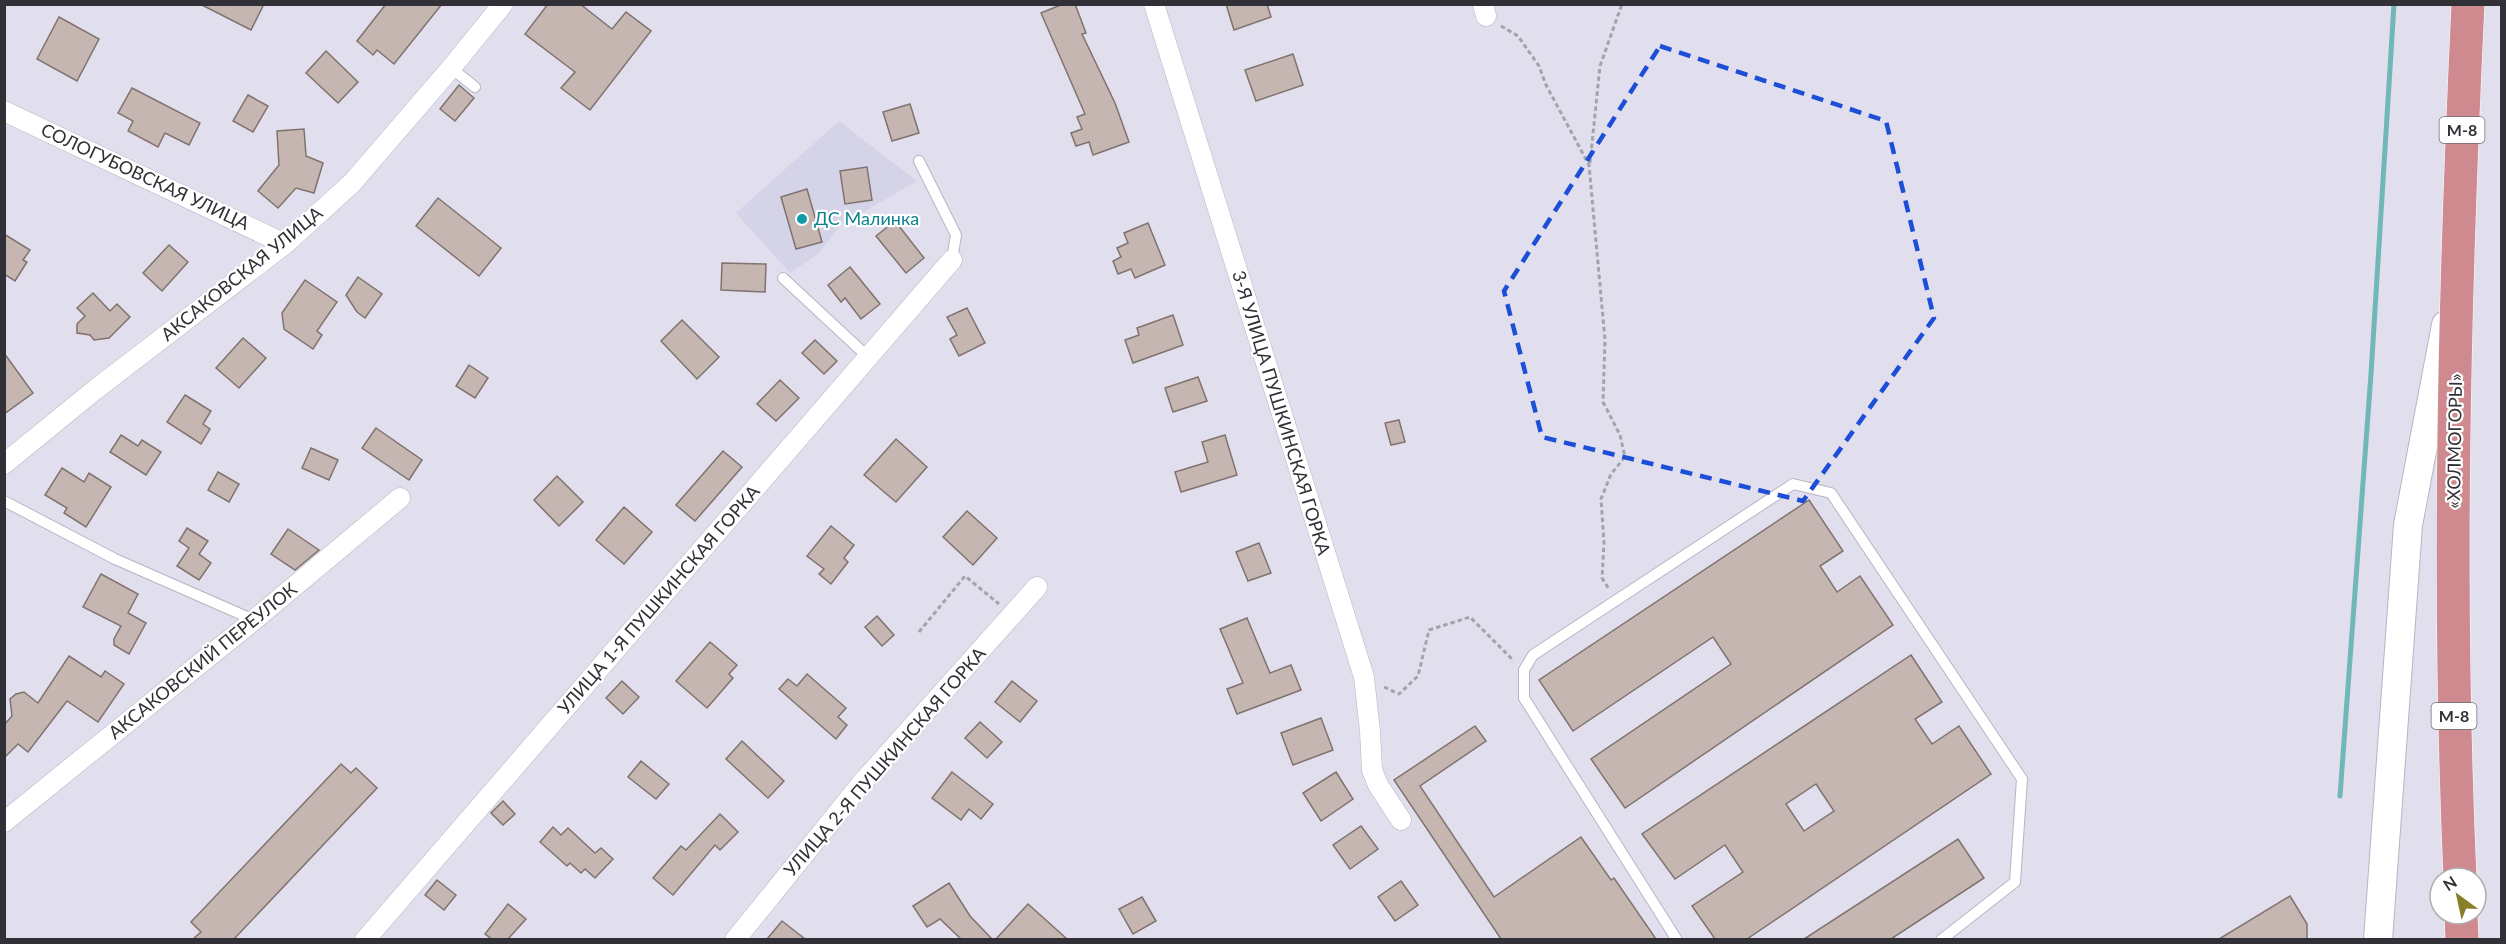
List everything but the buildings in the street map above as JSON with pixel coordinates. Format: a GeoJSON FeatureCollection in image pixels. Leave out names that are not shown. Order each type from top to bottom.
{"type":"FeatureCollection","features":[{"type":"Feature","properties":{"kind":"highway","name":"«ХОЛМОГОРЫ»"},"geometry":{"type":"LineString","coordinates":[[2460,866],[2452,553],[2459,183],[2468,4]]}},
{"type":"Feature","properties":{"kind":"main road"},"geometry":{"type":"LineString","coordinates":[[2378,939],[2408,525],[2459,255]]}},
{"type":"Feature","properties":{"kind":"street","name":"АКСАКОВСКАЯ УЛИЦА"},"geometry":{"type":"LineString","coordinates":[[4,464],[285,244],[352,183],[503,4]]}},
{"type":"Feature","properties":{"kind":"street","name":"3-Я УЛИЦА ПУШКИНСКАЯ ГОРКА"},"geometry":{"type":"LineString","coordinates":[[1154,4],[1364,677],[1372,770],[1378,785],[1401,820]]}},
{"type":"Feature","properties":{"kind":"street","name":"СОЛОГУБОВСКАЯ УЛИЦА"},"geometry":{"type":"LineString","coordinates":[[4,111],[285,244]]}},
{"type":"Feature","properties":{"kind":"street","name":"УЛИЦА 1-Я ПУШКИНСКАЯ ГОРКА"},"geometry":{"type":"LineString","coordinates":[[365,939],[952,260]]}},
{"type":"Feature","properties":{"kind":"street","name":"АКСАКОВСКИЙ ПЕРЕУЛОК"},"geometry":{"type":"LineString","coordinates":[[4,822],[254,620],[400,498]]}},
{"type":"Feature","properties":{"kind":"street","name":"УЛИЦА 2-Я ПУШКИНСКАЯ ГОРКА"},"geometry":{"type":"LineString","coordinates":[[735,939],[861,784],[1037,587]]}},
{"type":"Feature","properties":{"kind":"lane"},"geometry":{"type":"LineString","coordinates":[[451,68],[475,87]]}},
{"type":"Feature","properties":{"kind":"lane"},"geometry":{"type":"LineString","coordinates":[[920,161],[956,235],[952,260]]}},
{"type":"Feature","properties":{"kind":"lane"},"geometry":{"type":"LineString","coordinates":[[783,278],[868,357]]}},
{"type":"Feature","properties":{"kind":"lane"},"geometry":{"type":"LineString","coordinates":[[1677,939],[1524,698],[1524,670],[1533,655],[1793,484],[1831,493],[2022,779],[2015,882],[1941,939]]}},
{"type":"Feature","properties":{"kind":"lane"},"geometry":{"type":"LineString","coordinates":[[4,501],[115,559],[254,620]]}},
{"type":"Feature","properties":{"kind":"path"},"geometry":{"type":"LineString","coordinates":[[1616,600],[1602,578],[1604,543],[1601,499],[1611,474],[1624,457],[1620,435],[1603,402],[1605,340],[1589,165],[1600,66],[1622,4]]}},
{"type":"Feature","properties":{"kind":"path"},"geometry":{"type":"LineString","coordinates":[[1484,10],[1518,36],[1539,66],[1546,85],[1589,165]]}},
{"type":"Feature","properties":{"kind":"path"},"geometry":{"type":"LineString","coordinates":[[919,632],[965,576],[1012,615]]}},
{"type":"Feature","properties":{"kind":"path"},"geometry":{"type":"LineString","coordinates":[[1364,677],[1399,694],[1418,676],[1429,630],[1470,618],[1524,670]]}},
{"type":"Feature","properties":{"kind":"highlighted area"},"geometry":{"type":"Polygon","coordinates":[[[1660,46],[1886,121],[1934,318],[1803,501],[1542,437],[1504,291],[1660,46]]]}},
{"type":"Feature","properties":{"kind":"shaded area"},"geometry":{"type":"Polygon","coordinates":[[[839,121],[917,181],[840,226],[818,254],[790,273],[736,213],[839,121]]]}},
{"type":"Feature","properties":{"kind":"waterway"},"geometry":{"type":"LineString","coordinates":[[2340,796],[2371,374],[2394,4]]}},
{"type":"Feature","properties":{"kind":"place","name":"ДС Малинка"},"geometry":{"type":"Point","coordinates":[802,219]}}]}
